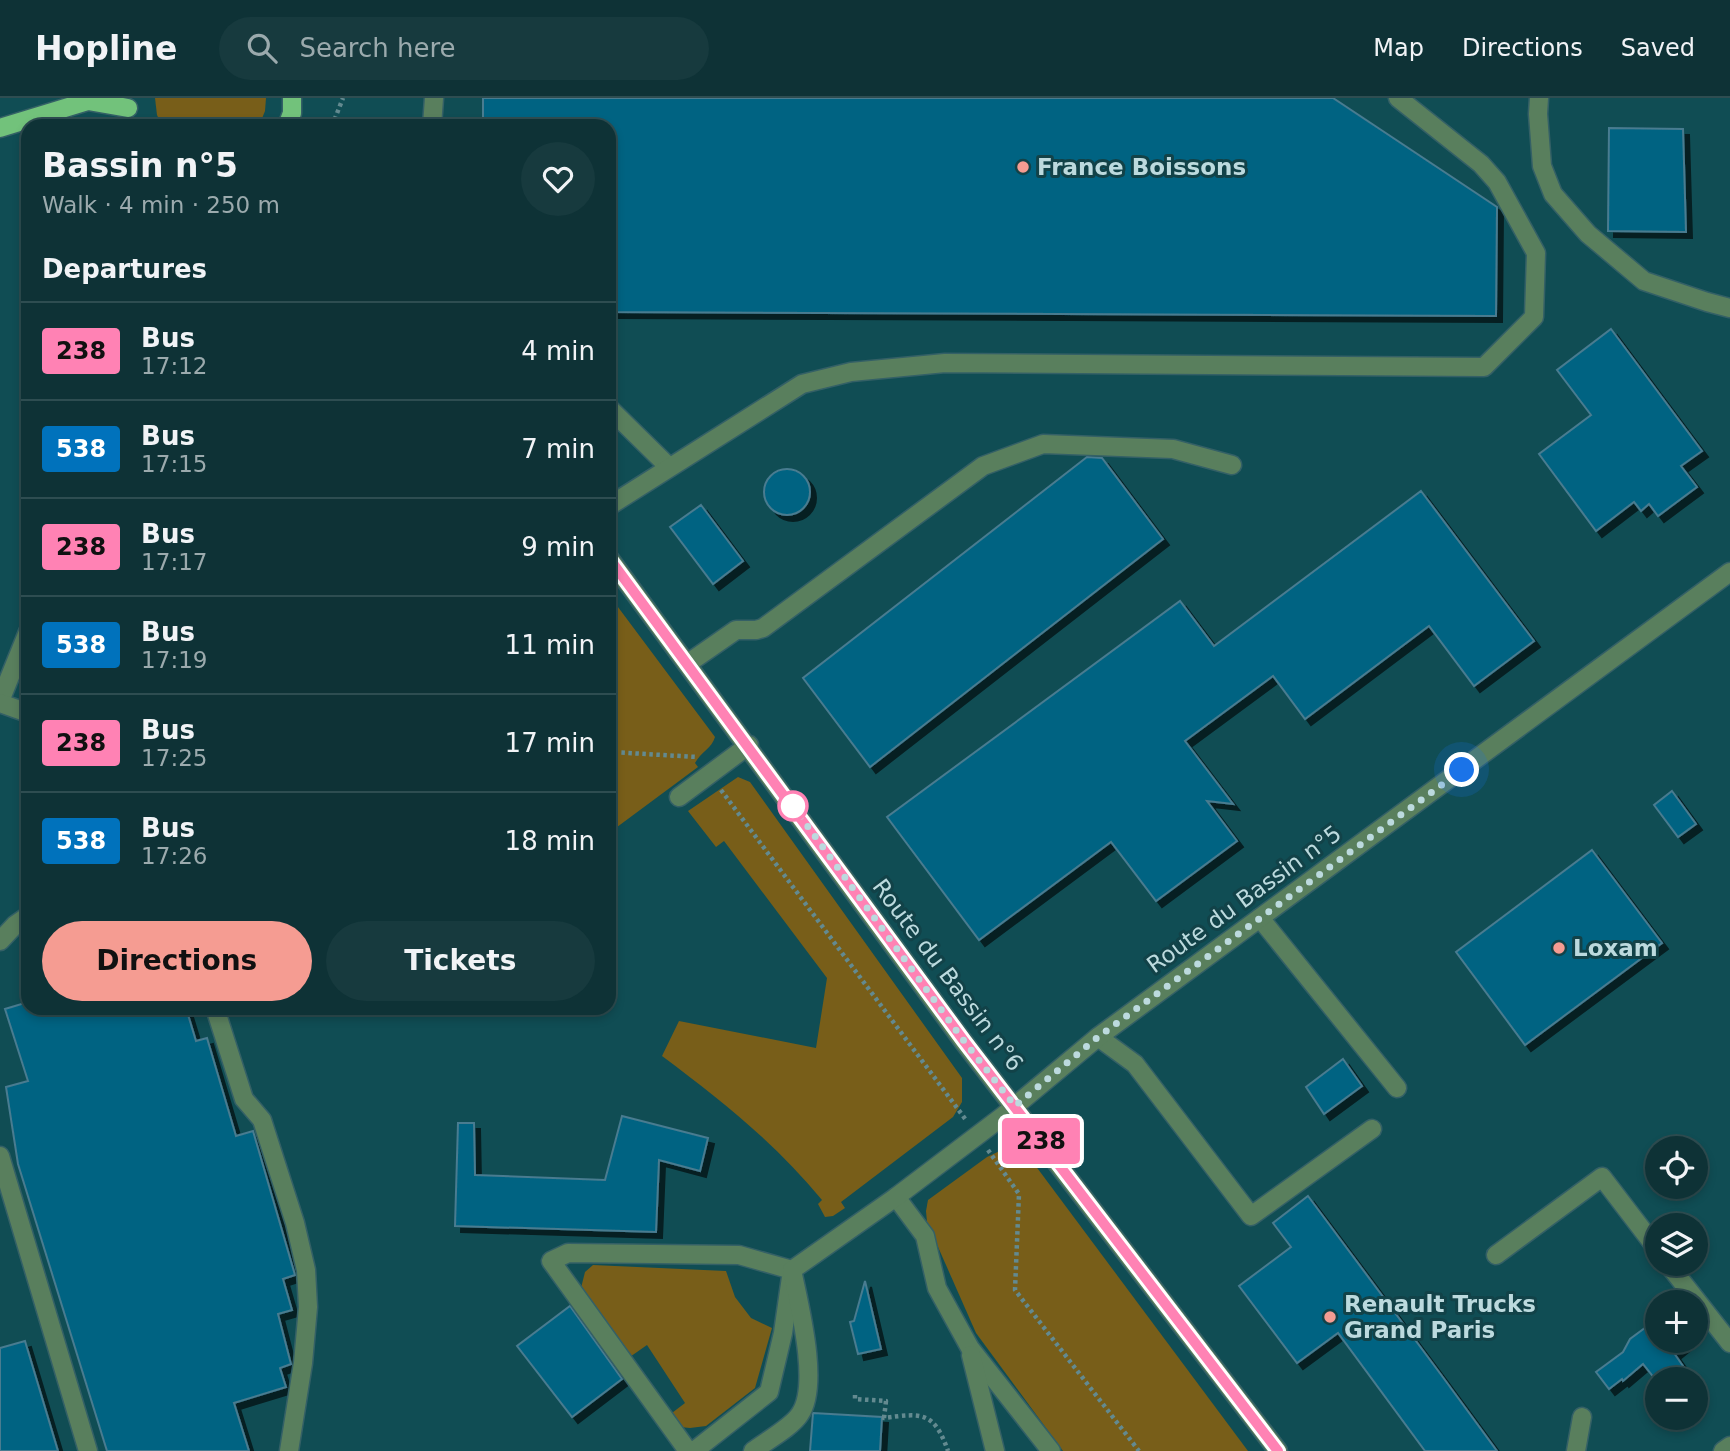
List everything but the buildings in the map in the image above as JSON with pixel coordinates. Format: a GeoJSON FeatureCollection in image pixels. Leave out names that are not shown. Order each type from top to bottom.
{"type":"FeatureCollection","features":[{"type":"Feature","properties":{"kind":"main road"},"geometry":{"type":"LineString","coordinates":[[290,119],[292,98]]}},
{"type":"Feature","properties":{"kind":"main road"},"geometry":{"type":"LineString","coordinates":[[28,119],[88,100],[129,103]]}},
{"type":"Feature","properties":{"kind":"main road"},"geometry":{"type":"LineString","coordinates":[[0,128],[21,121]]}},
{"type":"Feature","properties":{"kind":"street"},"geometry":{"type":"LineString","coordinates":[[432,119],[434,98]]}},
{"type":"Feature","properties":{"kind":"street"},"geometry":{"type":"LineString","coordinates":[[616,501],[802,384],[851,372],[945,363],[1484,367],[1534,317],[1536,253],[1497,182],[1481,164],[1398,98]]}},
{"type":"Feature","properties":{"kind":"street"},"geometry":{"type":"LineString","coordinates":[[1539,98],[1542,166],[1553,194],[1588,234],[1644,281],[1730,308]]}},
{"type":"Feature","properties":{"kind":"street"},"geometry":{"type":"LineString","coordinates":[[616,415],[669,467]]}},
{"type":"Feature","properties":{"kind":"street"},"geometry":{"type":"LineString","coordinates":[[687,664],[736,630],[756,631],[763,628],[983,466],[1042,444],[1174,449],[1232,465]]}},
{"type":"Feature","properties":{"kind":"street","name":"Route du Bassin n°6"},"geometry":{"type":"LineString","coordinates":[[616,568],[964,1041],[1278,1451]]}},
{"type":"Feature","properties":{"kind":"street","name":"Route du Bassin n°5"},"geometry":{"type":"LineString","coordinates":[[792,1270],[897,1197],[1015,1106],[1098,1037],[1730,572]]}},
{"type":"Feature","properties":{"kind":"street"},"geometry":{"type":"LineString","coordinates":[[21,650],[0,702],[21,710]]}},
{"type":"Feature","properties":{"kind":"street"},"geometry":{"type":"LineString","coordinates":[[679,797],[748,745]]}},
{"type":"Feature","properties":{"kind":"street"},"geometry":{"type":"LineString","coordinates":[[1260,918],[1397,1088]]}},
{"type":"Feature","properties":{"kind":"street"},"geometry":{"type":"LineString","coordinates":[[0,941],[21,921]]}},
{"type":"Feature","properties":{"kind":"street"},"geometry":{"type":"LineString","coordinates":[[217,1015],[244,1099],[262,1120],[295,1223],[306,1270],[308,1307],[303,1363],[289,1451]]}},
{"type":"Feature","properties":{"kind":"street"},"geometry":{"type":"LineString","coordinates":[[1098,1037],[1135,1064],[1251,1216],[1372,1129]]}},
{"type":"Feature","properties":{"kind":"street"},"geometry":{"type":"LineString","coordinates":[[0,1156],[88,1451]]}},
{"type":"Feature","properties":{"kind":"street"},"geometry":{"type":"LineString","coordinates":[[1496,1255],[1601,1177],[1645,1234]]}},
{"type":"Feature","properties":{"kind":"street"},"geometry":{"type":"LineString","coordinates":[[897,1197],[925,1236],[937,1288],[970,1348],[1051,1451]]}},
{"type":"Feature","properties":{"kind":"street"},"geometry":{"type":"LineString","coordinates":[[688,1451],[551,1261],[568,1254],[738,1255],[792,1270]]}},
{"type":"Feature","properties":{"kind":"street"},"geometry":{"type":"LineString","coordinates":[[694,1451],[769,1392],[783,1333],[792,1270]]}},
{"type":"Feature","properties":{"kind":"street"},"geometry":{"type":"LineString","coordinates":[[753,1451],[799,1416],[808,1398],[805,1334],[792,1270]]}},
{"type":"Feature","properties":{"kind":"street"},"geometry":{"type":"LineString","coordinates":[[1677,1276],[1730,1343]]}},
{"type":"Feature","properties":{"kind":"street"},"geometry":{"type":"LineString","coordinates":[[970,1348],[995,1451]]}},
{"type":"Feature","properties":{"kind":"street"},"geometry":{"type":"LineString","coordinates":[[1576,1451],[1582,1417]]}},
{"type":"Feature","properties":{"kind":"street"},"geometry":{"type":"LineString","coordinates":[[1723,1451],[1730,1446]]}},
{"type":"Feature","properties":{"kind":"path"},"geometry":{"type":"LineString","coordinates":[[335,119],[343,98]]}},
{"type":"Feature","properties":{"kind":"path"},"geometry":{"type":"LineString","coordinates":[[616,752],[696,756],[710,774],[1019,1194],[1015,1290],[1139,1451]]}},
{"type":"Feature","properties":{"kind":"path"},"geometry":{"type":"LineString","coordinates":[[855,1395],[855,1399],[886,1401],[884,1418],[919,1414],[926,1416],[938,1428],[948,1451]]}},
{"type":"Feature","properties":{"kind":"shaded area"},"geometry":{"type":"Polygon","coordinates":[[[0,98],[1730,98],[1730,1451],[0,1451],[0,98]]]}},
{"type":"Feature","properties":{"kind":"shaded area"},"geometry":{"type":"Polygon","coordinates":[[[155,98],[266,98],[262,119],[159,119],[155,98]]]}},
{"type":"Feature","properties":{"kind":"shaded area"},"geometry":{"type":"Polygon","coordinates":[[[616,604],[715,737],[695,763],[698,767],[616,828],[616,604]]]}},
{"type":"Feature","properties":{"kind":"shaded area"},"geometry":{"type":"Polygon","coordinates":[[[738,777],[750,782],[962,1078],[962,1102],[953,1117],[841,1202],[845,1208],[833,1216],[825,1217],[818,1204],[822,1200],[766,1141],[662,1056],[679,1021],[816,1048],[827,978],[724,841],[716,847],[688,811],[738,777]]]}},
{"type":"Feature","properties":{"kind":"shaded area"},"geometry":{"type":"Polygon","coordinates":[[[1004,1149],[1018,1151],[1032,1161],[1248,1451],[1063,1451],[976,1333],[927,1222],[928,1200],[987,1157],[1004,1149]]]}},
{"type":"Feature","properties":{"kind":"shaded area"},"geometry":{"type":"Polygon","coordinates":[[[593,1265],[726,1271],[735,1297],[751,1318],[772,1328],[755,1388],[706,1426],[680,1427],[668,1416],[685,1403],[647,1345],[627,1359],[581,1288],[585,1272],[593,1265]]]}},
{"type":"Feature","properties":{"kind":"bus line","name":"238"},"geometry":{"type":"LineString","coordinates":[[616,568],[964,1041],[1278,1451]]}},
{"type":"Feature","properties":{"kind":"place","name":"France Boissons"},"geometry":{"type":"Point","coordinates":[1023,167]}},
{"type":"Feature","properties":{"kind":"place","name":"Loxam"},"geometry":{"type":"Point","coordinates":[1559,948]}},
{"type":"Feature","properties":{"kind":"place","name":"Renault Trucks Grand Paris"},"geometry":{"type":"Point","coordinates":[1330,1317]}},
{"type":"Feature","properties":{"kind":"route"},"geometry":{"type":"LineString","coordinates":[[793,806],[964,1041],[1015,1106],[1098,1037],[1462,770]]}}]}
